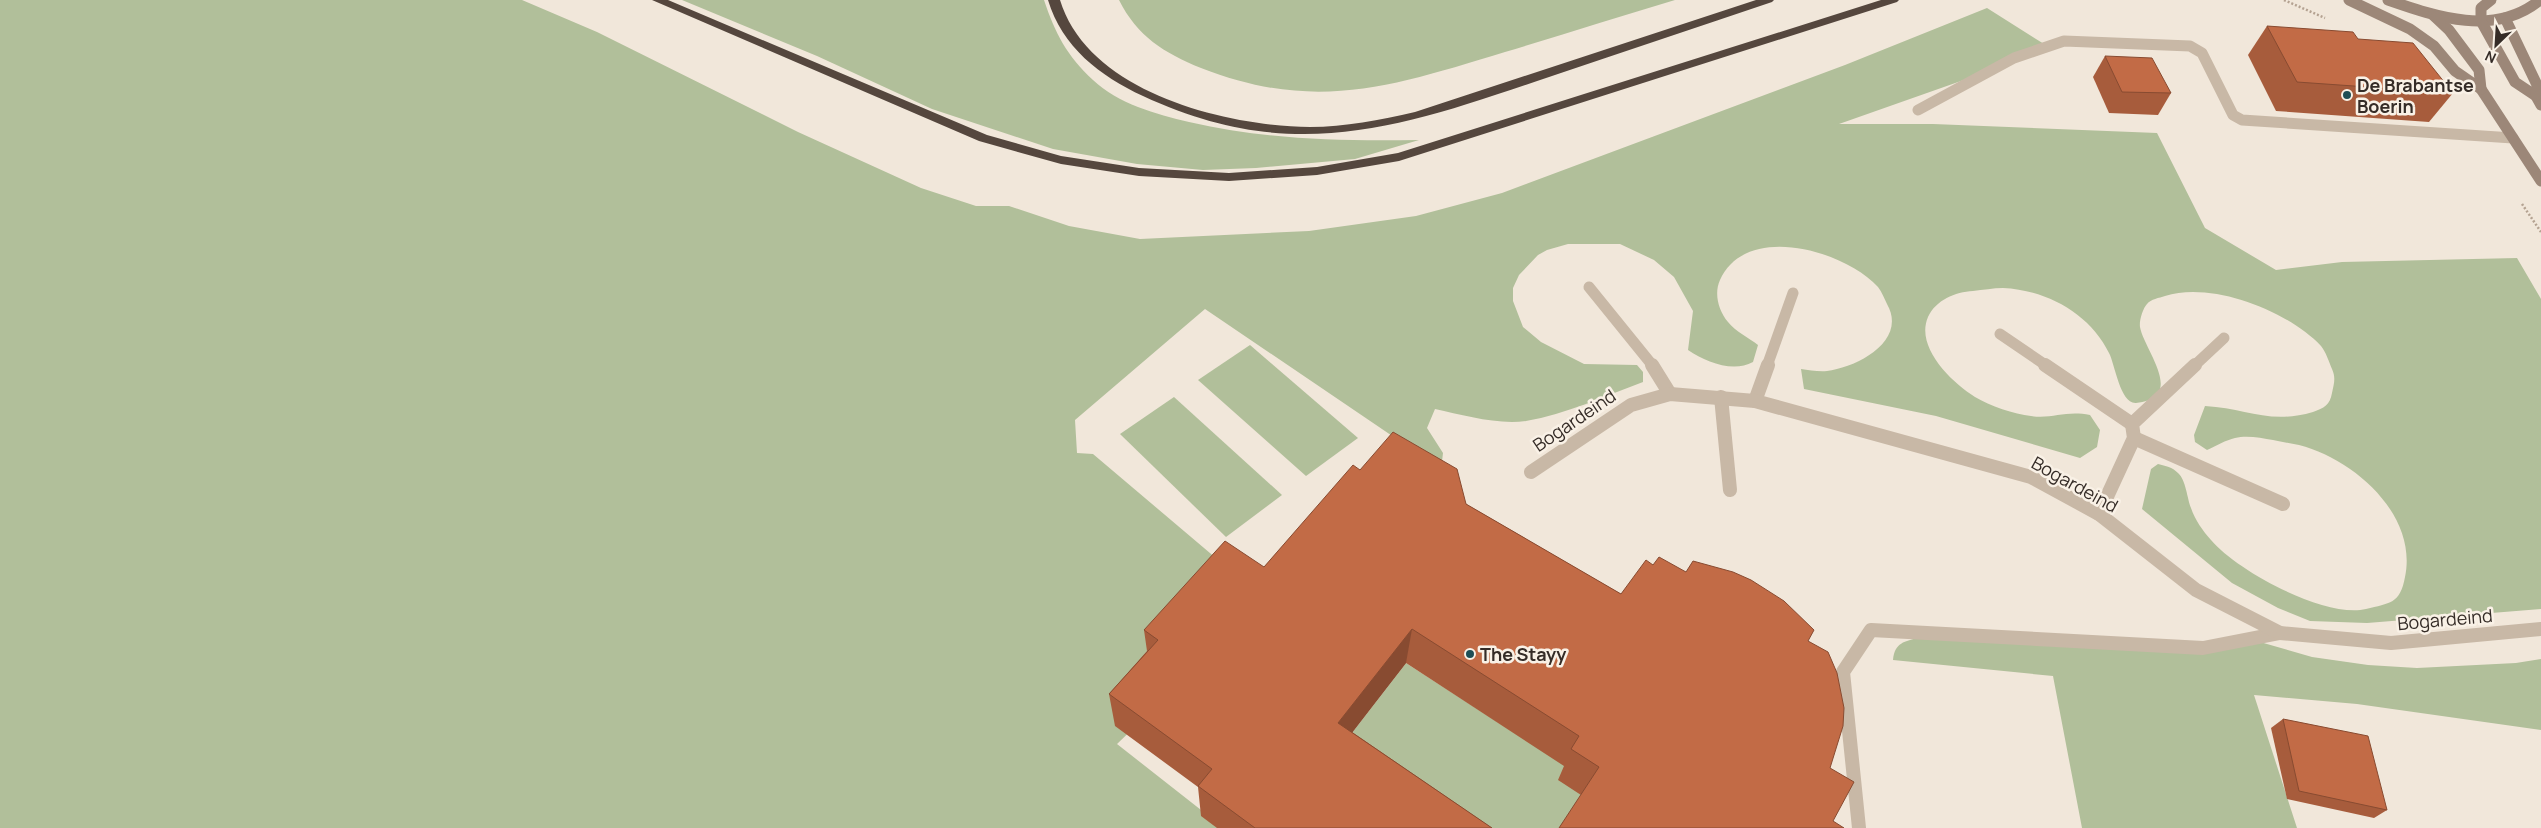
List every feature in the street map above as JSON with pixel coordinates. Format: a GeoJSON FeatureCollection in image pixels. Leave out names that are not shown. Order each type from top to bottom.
{"type":"FeatureCollection","features":[{"type":"Feature","properties":{"kind":"highway"},"geometry":{"type":"LineString","coordinates":[[658,0],[983,138],[1094,166],[1186,176],[1229,177],[1317,171],[1399,157],[1893,0]]}},
{"type":"Feature","properties":{"kind":"highway"},"geometry":{"type":"LineString","coordinates":[[1054,0],[1056,13],[1078,46],[1099,65],[1128,85],[1182,109],[1239,124],[1275,129],[1314,131],[1372,126],[1443,108],[1768,0]]}},
{"type":"Feature","properties":{"kind":"main road"},"geometry":{"type":"LineString","coordinates":[[2349,0],[2395,22],[2434,46],[2455,71],[2481,89],[2541,181]]}},
{"type":"Feature","properties":{"kind":"main road"},"geometry":{"type":"LineString","coordinates":[[2388,0],[2433,15],[2480,21],[2504,18],[2522,13],[2540,0]]}},
{"type":"Feature","properties":{"kind":"main road"},"geometry":{"type":"LineString","coordinates":[[2491,0],[2483,4],[2479,9],[2480,21],[2515,82],[2538,100]]}},
{"type":"Feature","properties":{"kind":"main road"},"geometry":{"type":"LineString","coordinates":[[2433,15],[2450,30],[2479,70],[2481,89]]}},
{"type":"Feature","properties":{"kind":"main road"},"geometry":{"type":"LineString","coordinates":[[2504,18],[2537,85],[2538,100]]}},
{"type":"Feature","properties":{"kind":"street"},"geometry":{"type":"LineString","coordinates":[[1918,110],[2014,58],[2064,41],[2190,46],[2202,53],[2233,115],[2242,120],[2513,138]]}},
{"type":"Feature","properties":{"kind":"street"},"geometry":{"type":"LineString","coordinates":[[1589,287],[1645,354],[1670,394]]}},
{"type":"Feature","properties":{"kind":"street"},"geometry":{"type":"LineString","coordinates":[[1755,402],[1793,293]]}},
{"type":"Feature","properties":{"kind":"street"},"geometry":{"type":"LineString","coordinates":[[2000,334],[2132,424],[2134,438],[2099,514]]}},
{"type":"Feature","properties":{"kind":"street"},"geometry":{"type":"LineString","coordinates":[[2132,424],[2224,338]]}},
{"type":"Feature","properties":{"kind":"street","name":"Bogardeind"},"geometry":{"type":"LineString","coordinates":[[1531,472],[1631,405],[1670,394],[1721,397],[1755,402],[2031,477],[2099,514],[2196,590],[2280,632],[2391,643],[2541,629]]}},
{"type":"Feature","properties":{"kind":"street"},"geometry":{"type":"LineString","coordinates":[[1721,397],[1730,490]]}},
{"type":"Feature","properties":{"kind":"street"},"geometry":{"type":"LineString","coordinates":[[2134,438],[2283,504]]}},
{"type":"Feature","properties":{"kind":"street"},"geometry":{"type":"LineString","coordinates":[[1859,828],[1843,672],[1871,630],[2203,648],[2280,632]]}},
{"type":"Feature","properties":{"kind":"green space"},"geometry":{"type":"Polygon","coordinates":[[[0,0],[522,0],[597,32],[798,132],[921,188],[976,206],[1009,206],[1069,226],[1140,239],[1309,231],[1416,216],[1502,193],[1845,65],[1987,8],[2052,49],[1839,124],[1933,124],[2157,133],[2205,228],[2276,270],[2342,262],[2517,258],[2541,299],[2541,609],[2367,623],[2310,621],[2278,608],[2232,583],[2142,509],[2151,469],[2158,464],[2166,466],[2181,476],[2193,512],[2208,537],[2223,552],[2241,565],[2283,590],[2329,607],[2349,610],[2366,609],[2388,603],[2393,601],[2400,593],[2405,577],[2406,554],[2402,532],[2392,512],[2378,493],[2341,463],[2320,452],[2296,444],[2259,438],[2235,438],[2207,450],[2195,442],[2194,435],[2205,406],[2220,407],[2258,415],[2283,417],[2317,411],[2326,406],[2330,400],[2334,375],[2321,346],[2307,333],[2289,321],[2248,302],[2226,296],[2184,292],[2149,302],[2143,311],[2140,327],[2159,372],[2161,383],[2159,392],[2151,399],[2136,403],[2130,402],[2122,391],[2109,353],[2101,339],[2079,316],[2051,299],[2019,290],[1999,288],[1953,295],[1936,306],[1928,317],[1925,328],[1926,340],[1931,352],[1946,373],[1975,397],[2010,411],[2039,417],[2074,413],[2090,415],[2100,430],[2097,447],[2080,458],[1936,416],[1804,389],[1801,369],[1827,371],[1852,364],[1876,350],[1891,330],[1892,317],[1878,287],[1863,274],[1843,262],[1820,253],[1796,248],[1772,247],[1751,251],[1733,262],[1718,285],[1719,307],[1731,325],[1758,345],[1753,362],[1745,365],[1728,366],[1711,362],[1688,350],[1693,311],[1674,277],[1654,260],[1620,244],[1568,244],[1547,250],[1538,255],[1519,275],[1513,288],[1513,301],[1523,327],[1541,342],[1584,364],[1637,365],[1643,372],[1643,382],[1571,409],[1526,421],[1492,421],[1435,409],[1427,428],[1443,453],[1438,496],[1407,446],[1205,309],[1075,420],[1077,453],[1093,454],[1230,570],[1144,718],[1117,744],[1224,828],[0,828],[0,0]]]}},
{"type":"Feature","properties":{"kind":"green space"},"geometry":{"type":"Polygon","coordinates":[[[682,0],[1044,0],[1057,33],[1076,62],[1093,80],[1114,96],[1138,107],[1189,122],[1247,133],[1304,138],[1419,140],[1355,159],[1256,168],[1203,170],[1137,164],[1053,149],[932,109],[817,56],[682,0]]]}},
{"type":"Feature","properties":{"kind":"green space"},"geometry":{"type":"Polygon","coordinates":[[[1119,0],[1675,0],[1426,75],[1354,90],[1318,92],[1281,89],[1242,82],[1201,68],[1175,56],[1153,42],[1134,24],[1119,0]]]}},
{"type":"Feature","properties":{"kind":"green space"},"geometry":{"type":"Polygon","coordinates":[[[1250,345],[1358,438],[1306,476],[1198,380],[1250,345]]]}},
{"type":"Feature","properties":{"kind":"green space"},"geometry":{"type":"Polygon","coordinates":[[[1174,397],[1282,495],[1226,537],[1120,434],[1174,397]]]}},
{"type":"Feature","properties":{"kind":"green space"},"geometry":{"type":"Polygon","coordinates":[[[1920,637],[2146,646],[2253,640],[2312,657],[2368,665],[2417,668],[2516,663],[2541,659],[2541,730],[2357,704],[2254,695],[2297,828],[2082,828],[2053,676],[1893,660],[1898,646],[1920,637]]]}},
{"type":"Feature","properties":{"kind":"green space"},"geometry":{"type":"Polygon","coordinates":[[[1406,663],[1567,767],[1585,797],[1566,828],[1441,828],[1335,755],[1406,663]]]}},
{"type":"Feature","properties":{"kind":"building"},"geometry":{"type":"Polygon","coordinates":[[[2267,26],[2353,32],[2358,39],[2413,43],[2453,93],[2297,82],[2267,26]]]}},
{"type":"Feature","properties":{"kind":"building"},"geometry":{"type":"Polygon","coordinates":[[[2105,56],[2152,58],[2171,93],[2122,92],[2105,56]]]}},
{"type":"Feature","properties":{"kind":"building","name":"The Stayy"},"geometry":{"type":"Polygon","coordinates":[[[1393,432],[1457,469],[1466,504],[1621,594],[1646,560],[1653,565],[1659,557],[1686,572],[1693,561],[1733,572],[1751,580],[1784,601],[1814,630],[1808,641],[1828,652],[1837,673],[1844,708],[1843,726],[1830,768],[1854,782],[1833,821],[1844,828],[1559,828],[1599,767],[1571,749],[1579,736],[1412,629],[1338,723],[1492,828],[1255,828],[1198,786],[1212,769],[1109,694],[1158,640],[1144,630],[1225,541],[1264,567],[1353,465],[1360,470],[1393,432]]]}},
{"type":"Feature","properties":{"kind":"building"},"geometry":{"type":"Polygon","coordinates":[[[2283,719],[2368,736],[2387,810],[2299,791],[2283,719]]]}},
{"type":"Feature","properties":{"kind":"place","name":"De Brabantse Boerin"},"geometry":{"type":"Point","coordinates":[2347,95]}},
{"type":"Feature","properties":{"kind":"place","name":"The Stayy"},"geometry":{"type":"Point","coordinates":[1470,654]}}]}
